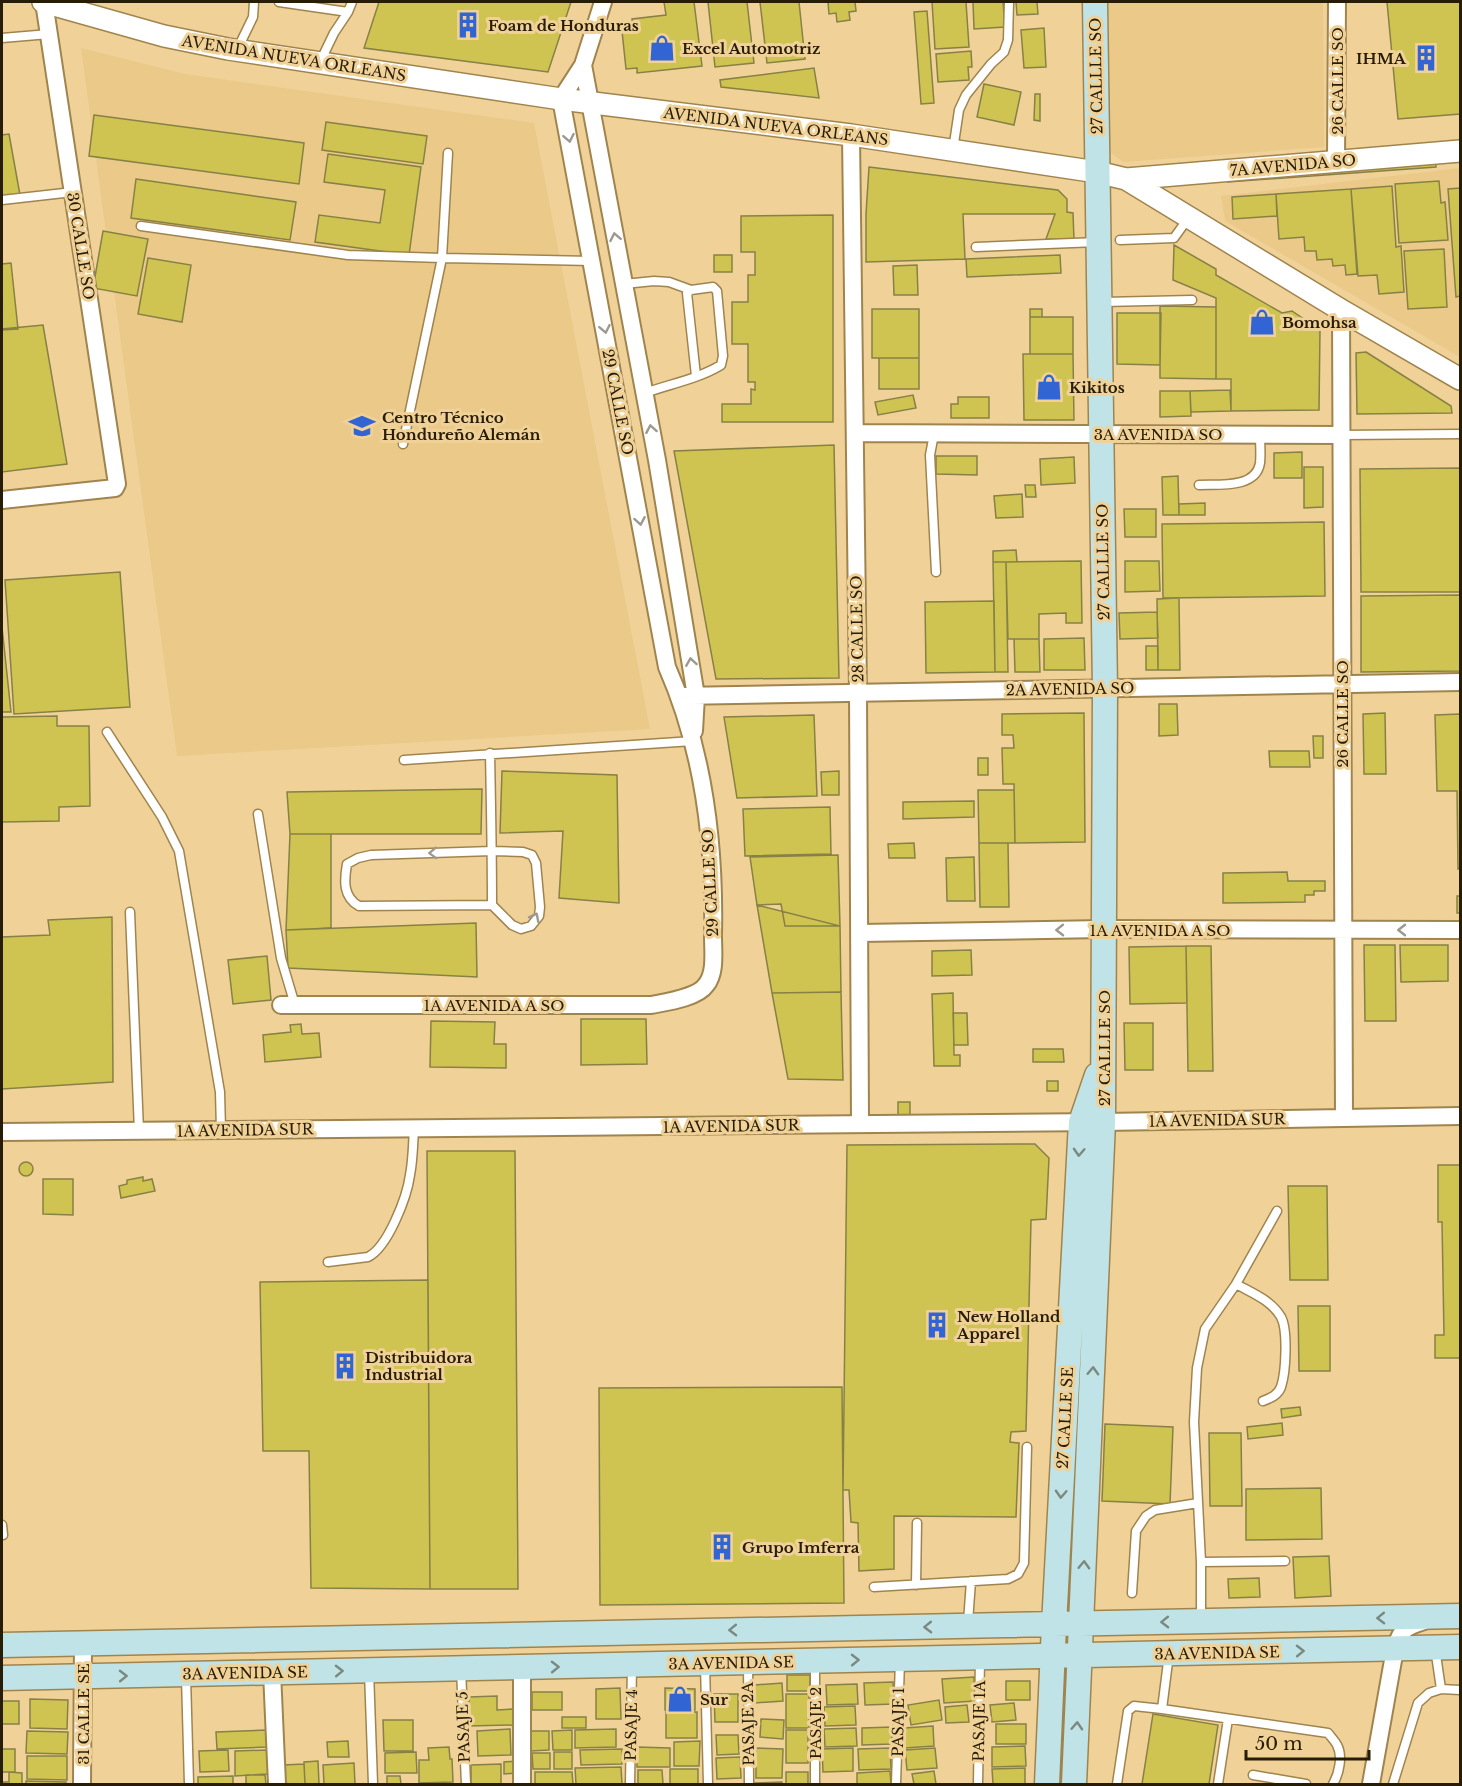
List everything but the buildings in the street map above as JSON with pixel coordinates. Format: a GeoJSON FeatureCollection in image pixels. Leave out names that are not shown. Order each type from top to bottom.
{"type":"FeatureCollection","features":[{"type":"Feature","properties":{"kind":"main road","name":"27 CALLLE SO"},"geometry":{"type":"LineString","coordinates":[[1095,2],[1097,172],[1109,241],[1099,302],[1105,688],[1103,1056]]}},
{"type":"Feature","properties":{"kind":"main road","name":"27 CALLE SE"},"geometry":{"type":"LineString","coordinates":[[1047,1785],[1054,1625],[1092,1122],[1103,1056]]}},
{"type":"Feature","properties":{"kind":"main road","name":"27 CALLE SE"},"geometry":{"type":"LineString","coordinates":[[1074,1785],[1082,1624],[1092,1122]]}},
{"type":"Feature","properties":{"kind":"main road"},"geometry":{"type":"LineString","coordinates":[[2,1645],[1451,1616]]}},
{"type":"Feature","properties":{"kind":"main road","name":"3A AVENIDA SE"},"geometry":{"type":"LineString","coordinates":[[2,1678],[1461,1647]]}},
{"type":"Feature","properties":{"kind":"street","name":"AVENIDA NUEVA ORLEANS"},"geometry":{"type":"LineString","coordinates":[[44,2],[164,36],[237,50],[561,99],[851,135],[1097,172],[1126,179],[1341,310],[1461,379]]}},
{"type":"Feature","properties":{"kind":"street","name":"30 CALLE SO"},"geometry":{"type":"LineString","coordinates":[[2,500],[115,488],[117,484],[44,2]]}},
{"type":"Feature","properties":{"kind":"street","name":"29 CALLE SO"},"geometry":{"type":"LineString","coordinates":[[603,2],[583,65],[561,99],[667,667],[688,696]]}},
{"type":"Feature","properties":{"kind":"street","name":"26 CALLE SO"},"geometry":{"type":"LineString","coordinates":[[1336,161],[1337,2]]}},
{"type":"Feature","properties":{"kind":"street","name":"29 CALLE SO"},"geometry":{"type":"LineString","coordinates":[[583,65],[657,460],[693,741],[704,795],[714,901],[712,976],[705,988]]}},
{"type":"Feature","properties":{"kind":"street","name":"28 CALLE SO"},"geometry":{"type":"LineString","coordinates":[[851,135],[858,693],[860,1124]]}},
{"type":"Feature","properties":{"kind":"street","name":"7A AVENIDA SO"},"geometry":{"type":"LineString","coordinates":[[1126,179],[1461,151]]}},
{"type":"Feature","properties":{"kind":"street","name":"26 CALLE SO"},"geometry":{"type":"LineString","coordinates":[[1341,310],[1344,1118]]}},
{"type":"Feature","properties":{"kind":"street"},"geometry":{"type":"LineString","coordinates":[[618,400],[645,393]]}},
{"type":"Feature","properties":{"kind":"street","name":"3A AVENIDA SO"},"geometry":{"type":"LineString","coordinates":[[855,433],[1341,435]]}},
{"type":"Feature","properties":{"kind":"street"},"geometry":{"type":"LineString","coordinates":[[630,465],[657,460]]}},
{"type":"Feature","properties":{"kind":"street","name":"2A AVENIDA SO"},"geometry":{"type":"LineString","coordinates":[[688,696],[1461,682]]}},
{"type":"Feature","properties":{"kind":"street","name":"1A AVENIDA A SO"},"geometry":{"type":"LineString","coordinates":[[860,933],[1104,929],[1461,930]]}},
{"type":"Feature","properties":{"kind":"street","name":"1A AVENIDA A SO"},"geometry":{"type":"LineString","coordinates":[[288,1005],[651,1005],[673,1001],[705,988]]}},
{"type":"Feature","properties":{"kind":"street","name":"1A AVENIDA SUR"},"geometry":{"type":"LineString","coordinates":[[2,1132],[1092,1122],[1461,1116]]}},
{"type":"Feature","properties":{"kind":"street"},"geometry":{"type":"LineString","coordinates":[[1371,1785],[1399,1635],[1407,1626],[1451,1616]]}},
{"type":"Feature","properties":{"kind":"street","name":"31 CALLE SE"},"geometry":{"type":"LineString","coordinates":[[82,1785],[83,1644]]}},
{"type":"Feature","properties":{"kind":"street"},"geometry":{"type":"LineString","coordinates":[[522,1667],[522,1785]]}},
{"type":"Feature","properties":{"kind":"street"},"geometry":{"type":"LineString","coordinates":[[272,1672],[277,1785]]}},
{"type":"Feature","properties":{"kind":"lane"},"geometry":{"type":"LineString","coordinates":[[237,50],[253,16],[254,2]]}},
{"type":"Feature","properties":{"kind":"lane"},"geometry":{"type":"LineString","coordinates":[[279,2],[348,12]]}},
{"type":"Feature","properties":{"kind":"lane"},"geometry":{"type":"LineString","coordinates":[[319,63],[352,2]]}},
{"type":"Feature","properties":{"kind":"lane"},"geometry":{"type":"LineString","coordinates":[[953,150],[959,110],[966,95],[1004,52],[1008,40],[1009,2]]}},
{"type":"Feature","properties":{"kind":"lane"},"geometry":{"type":"LineString","coordinates":[[2,39],[49,34]]}},
{"type":"Feature","properties":{"kind":"lane"},"geometry":{"type":"LineString","coordinates":[[403,444],[442,258],[448,153]]}},
{"type":"Feature","properties":{"kind":"lane"},"geometry":{"type":"LineString","coordinates":[[2,200],[72,192]]}},
{"type":"Feature","properties":{"kind":"lane"},"geometry":{"type":"LineString","coordinates":[[976,247],[1174,238],[1189,217]]}},
{"type":"Feature","properties":{"kind":"lane"},"geometry":{"type":"LineString","coordinates":[[141,226],[348,255],[592,261]]}},
{"type":"Feature","properties":{"kind":"lane"},"geometry":{"type":"LineString","coordinates":[[624,284],[669,282],[691,290],[713,287],[717,291],[723,356],[721,365],[645,393]]}},
{"type":"Feature","properties":{"kind":"lane"},"geometry":{"type":"LineString","coordinates":[[691,290],[687,293],[696,376]]}},
{"type":"Feature","properties":{"kind":"lane"},"geometry":{"type":"LineString","coordinates":[[1099,302],[1192,300]]}},
{"type":"Feature","properties":{"kind":"lane"},"geometry":{"type":"LineString","coordinates":[[934,434],[930,455],[936,572]]}},
{"type":"Feature","properties":{"kind":"lane","name":"3A AVENIDA SO"},"geometry":{"type":"LineString","coordinates":[[1341,435],[1461,434]]}},
{"type":"Feature","properties":{"kind":"lane"},"geometry":{"type":"LineString","coordinates":[[1199,485],[1242,483],[1252,477],[1260,465],[1260,435]]}},
{"type":"Feature","properties":{"kind":"lane"},"geometry":{"type":"LineString","coordinates":[[107,732],[162,818],[179,851],[220,1092],[221,1130]]}},
{"type":"Feature","properties":{"kind":"lane"},"geometry":{"type":"LineString","coordinates":[[404,759],[693,741]]}},
{"type":"Feature","properties":{"kind":"lane"},"geometry":{"type":"LineString","coordinates":[[490,753],[492,851],[492,905],[512,925],[522,928],[531,926],[538,916],[540,906],[536,863],[532,855],[523,852],[492,851],[371,855],[347,864],[345,879],[347,894],[352,902],[359,906],[492,905]]}},
{"type":"Feature","properties":{"kind":"lane"},"geometry":{"type":"LineString","coordinates":[[258,814],[288,1005]]}},
{"type":"Feature","properties":{"kind":"lane"},"geometry":{"type":"LineString","coordinates":[[130,912],[139,1131]]}},
{"type":"Feature","properties":{"kind":"lane"},"geometry":{"type":"LineString","coordinates":[[328,1262],[368,1257],[374,1254],[381,1245],[399,1212],[410,1176],[414,1128]]}},
{"type":"Feature","properties":{"kind":"lane"},"geometry":{"type":"LineString","coordinates":[[1201,1621],[1201,1562],[1194,1422],[1197,1368],[1205,1329],[1236,1284],[1277,1211]]}},
{"type":"Feature","properties":{"kind":"lane"},"geometry":{"type":"LineString","coordinates":[[1236,1284],[1270,1302],[1281,1318],[1285,1331],[1285,1359],[1281,1387],[1275,1396],[1263,1401]]}},
{"type":"Feature","properties":{"kind":"lane"},"geometry":{"type":"LineString","coordinates":[[874,1587],[1008,1579],[1018,1574],[1023,1563],[1027,1447]]}},
{"type":"Feature","properties":{"kind":"lane"},"geometry":{"type":"LineString","coordinates":[[1132,1593],[1136,1531],[1146,1516],[1155,1510],[1198,1503]]}},
{"type":"Feature","properties":{"kind":"lane"},"geometry":{"type":"LineString","coordinates":[[916,1584],[917,1522]]}},
{"type":"Feature","properties":{"kind":"lane"},"geometry":{"type":"LineString","coordinates":[[2,1525],[3,1535]]}},
{"type":"Feature","properties":{"kind":"lane"},"geometry":{"type":"LineString","coordinates":[[1201,1562],[1285,1561]]}},
{"type":"Feature","properties":{"kind":"lane"},"geometry":{"type":"LineString","coordinates":[[968,1626],[971,1581]]}},
{"type":"Feature","properties":{"kind":"lane"},"geometry":{"type":"LineString","coordinates":[[1435,1648],[1441,1689]]}},
{"type":"Feature","properties":{"kind":"lane"},"geometry":{"type":"LineString","coordinates":[[1162,1709],[1169,1654]]}},
{"type":"Feature","properties":{"kind":"lane","name":"PASAJE 1A"},"geometry":{"type":"LineString","coordinates":[[978,1785],[980,1658]]}},
{"type":"Feature","properties":{"kind":"lane","name":"PASAJE 1"},"geometry":{"type":"LineString","coordinates":[[897,1785],[900,1660]]}},
{"type":"Feature","properties":{"kind":"lane","name":"PASAJE 2"},"geometry":{"type":"LineString","coordinates":[[814,1661],[815,1785]]}},
{"type":"Feature","properties":{"kind":"lane","name":"PASAJE 2A"},"geometry":{"type":"LineString","coordinates":[[748,1663],[749,1785]]}},
{"type":"Feature","properties":{"kind":"lane"},"geometry":{"type":"LineString","coordinates":[[705,1664],[708,1785]]}},
{"type":"Feature","properties":{"kind":"lane","name":"PASAJE 4"},"geometry":{"type":"LineString","coordinates":[[630,1785],[632,1665]]}},
{"type":"Feature","properties":{"kind":"lane","name":"PASAJE 5"},"geometry":{"type":"LineString","coordinates":[[461,1669],[466,1785]]}},
{"type":"Feature","properties":{"kind":"lane"},"geometry":{"type":"LineString","coordinates":[[369,1671],[373,1785]]}},
{"type":"Feature","properties":{"kind":"lane"},"geometry":{"type":"LineString","coordinates":[[186,1674],[189,1785]]}},
{"type":"Feature","properties":{"kind":"lane"},"geometry":{"type":"LineString","coordinates":[[1393,1785],[1418,1703],[1429,1693],[1441,1689],[1461,1690]]}},
{"type":"Feature","properties":{"kind":"lane"},"geometry":{"type":"LineString","coordinates":[[1117,1785],[1128,1711],[1134,1706],[1328,1733],[1338,1746],[1339,1754],[1339,1767],[1333,1785]]}},
{"type":"Feature","properties":{"kind":"lane"},"geometry":{"type":"LineString","coordinates":[[1218,1785],[1228,1719]]}},
{"type":"Feature","properties":{"kind":"lane"},"geometry":{"type":"LineString","coordinates":[[1253,1775],[1306,1785]]}},
{"type":"Feature","properties":{"kind":"shaded area"},"geometry":{"type":"Polygon","coordinates":[[[1109,2],[1323,2],[1324,147],[1123,162],[1110,152],[1109,2]]]}},
{"type":"Feature","properties":{"kind":"shaded area","name":"Centro Técnico Hondureño Alemán"},"geometry":{"type":"Polygon","coordinates":[[[81,48],[185,74],[534,123],[650,729],[177,756],[81,48]]]}},
{"type":"Feature","properties":{"kind":"shaded area"},"geometry":{"type":"Polygon","coordinates":[[[1460,168],[1460,357],[1225,221],[1221,196],[1460,168]]]}},
{"type":"Feature","properties":{"kind":"place","name":"Foam de Honduras"},"geometry":{"type":"Point","coordinates":[468,25]}},
{"type":"Feature","properties":{"kind":"place","name":"Excel Automotriz"},"geometry":{"type":"Point","coordinates":[662,48]}},
{"type":"Feature","properties":{"kind":"place","name":"IHMA"},"geometry":{"type":"Point","coordinates":[1426,58]}},
{"type":"Feature","properties":{"kind":"place","name":"Bomohsa"},"geometry":{"type":"Point","coordinates":[1262,322]}},
{"type":"Feature","properties":{"kind":"place","name":"Kikitos"},"geometry":{"type":"Point","coordinates":[1049,387]}},
{"type":"Feature","properties":{"kind":"place","name":"Centro Técnico Hondureño Alemán"},"geometry":{"type":"Point","coordinates":[362,426]}},
{"type":"Feature","properties":{"kind":"place","name":"New Holland Apparel"},"geometry":{"type":"Point","coordinates":[937,1325]}},
{"type":"Feature","properties":{"kind":"place","name":"Distribuidora Industrial"},"geometry":{"type":"Point","coordinates":[345,1366]}},
{"type":"Feature","properties":{"kind":"place","name":"Grupo Imferra"},"geometry":{"type":"Point","coordinates":[722,1547]}},
{"type":"Feature","properties":{"kind":"place","name":"Sur"},"geometry":{"type":"Point","coordinates":[680,1699]}}]}
